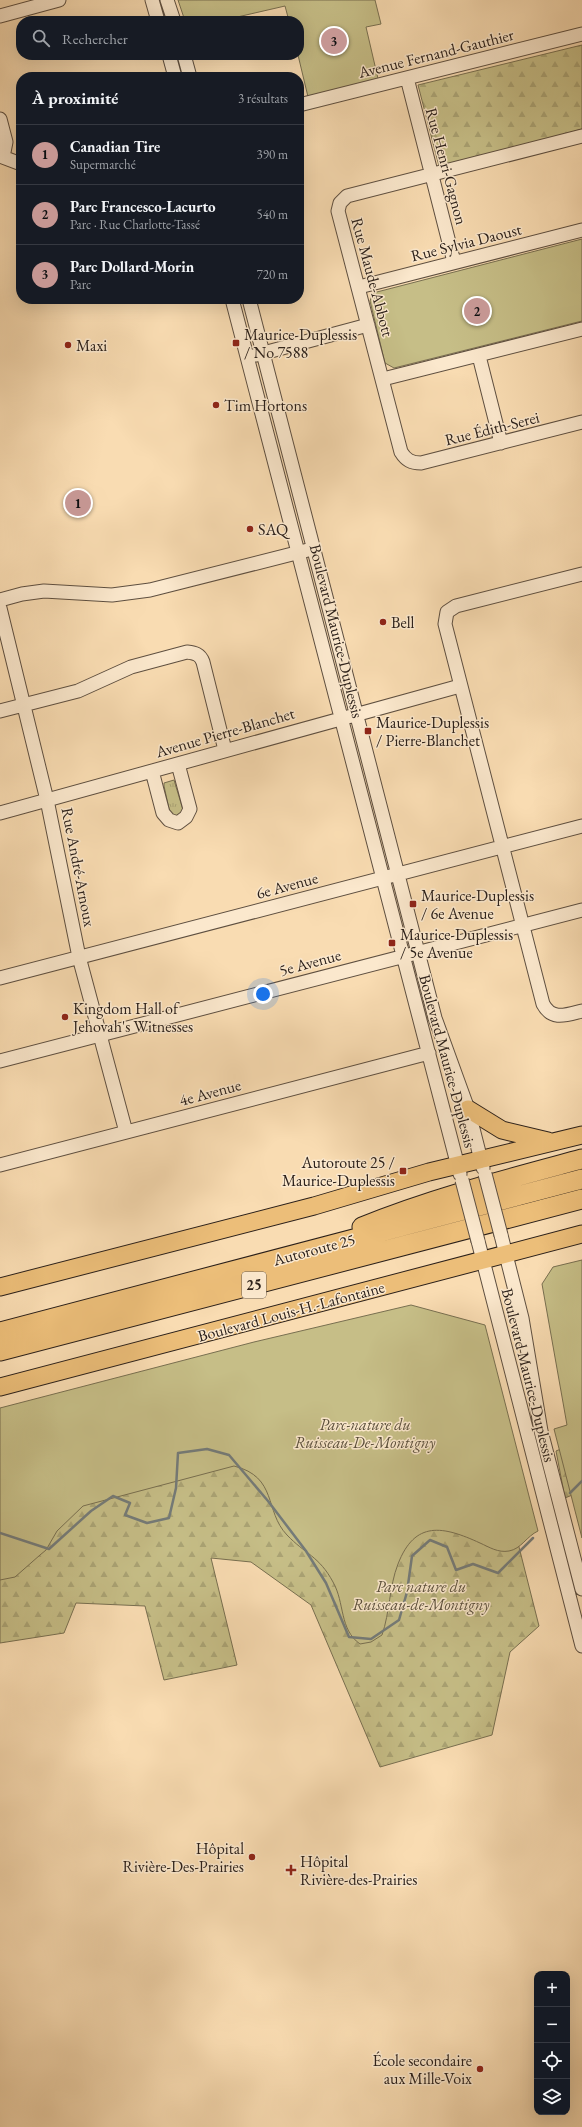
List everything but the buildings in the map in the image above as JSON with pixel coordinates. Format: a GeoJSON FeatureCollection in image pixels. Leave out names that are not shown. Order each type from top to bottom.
{"type":"FeatureCollection","features":[{"type":"Feature","properties":{"kind":"highway"},"geometry":{"type":"LineString","coordinates":[[288,1256],[392,1214],[582,1159]]}},
{"type":"Feature","properties":{"kind":"highway","name":"Autoroute 25"},"geometry":{"type":"LineString","coordinates":[[0,1332],[582,1179]]}},
{"type":"Feature","properties":{"kind":"highway","name":"Autoroute 25"},"geometry":{"type":"LineString","coordinates":[[0,1351],[582,1199]]}},
{"type":"Feature","properties":{"kind":"main road"},"geometry":{"type":"LineString","coordinates":[[468,1109],[502,1130],[552,1142]]}},
{"type":"Feature","properties":{"kind":"main road"},"geometry":{"type":"LineString","coordinates":[[0,1287],[306,1208],[483,1166],[552,1142],[582,1135]]}},
{"type":"Feature","properties":{"kind":"main road","name":"Boulevard Louis-H.-Lafontaine"},"geometry":{"type":"LineString","coordinates":[[0,1387],[582,1234]]}},
{"type":"Feature","properties":{"kind":"street"},"geometry":{"type":"LineString","coordinates":[[0,16],[59,0]]}},
{"type":"Feature","properties":{"kind":"street"},"geometry":{"type":"LineString","coordinates":[[152,0],[157,16]]}},
{"type":"Feature","properties":{"kind":"street"},"geometry":{"type":"LineString","coordinates":[[167,0],[172,16]]}},
{"type":"Feature","properties":{"kind":"street","name":"Avenue Fernand-Gauthier"},"geometry":{"type":"LineString","coordinates":[[304,104],[582,34]]}},
{"type":"Feature","properties":{"kind":"street"},"geometry":{"type":"LineString","coordinates":[[170,60],[174,72]]}},
{"type":"Feature","properties":{"kind":"street"},"geometry":{"type":"LineString","coordinates":[[185,60],[189,72]]}},
{"type":"Feature","properties":{"kind":"street","name":"Rue Henri-Gagnon"},"geometry":{"type":"LineString","coordinates":[[406,78],[454,262]]}},
{"type":"Feature","properties":{"kind":"street"},"geometry":{"type":"LineString","coordinates":[[0,119],[6,142],[2,157],[16,162]]}},
{"type":"Feature","properties":{"kind":"street","name":"Rue Maude-Abbott"},"geometry":{"type":"LineString","coordinates":[[409,461],[404,458],[401,452],[368,325],[360,287],[338,211],[340,203],[347,196],[582,136]]}},
{"type":"Feature","properties":{"kind":"street","name":"Rue Sylvia Daoust"},"geometry":{"type":"LineString","coordinates":[[360,287],[582,230]]}},
{"type":"Feature","properties":{"kind":"street","name":"Boulevard Maurice-Duplessis"},"geometry":{"type":"LineString","coordinates":[[233,304],[299,552],[402,956],[578,1615],[582,1646]]}},
{"type":"Feature","properties":{"kind":"street","name":"Boulevard Maurice-Duplessis"},"geometry":{"type":"LineString","coordinates":[[249,304],[434,1018],[468,1109],[506,1254],[522,1318],[541,1431],[582,1589]]}},
{"type":"Feature","properties":{"kind":"street"},"geometry":{"type":"LineString","coordinates":[[248,357],[368,325]]}},
{"type":"Feature","properties":{"kind":"street"},"geometry":{"type":"LineString","coordinates":[[383,379],[582,329]]}},
{"type":"Feature","properties":{"kind":"street"},"geometry":{"type":"LineString","coordinates":[[479,356],[501,443]]}},
{"type":"Feature","properties":{"kind":"street","name":"Rue Édith-Serei"},"geometry":{"type":"LineString","coordinates":[[409,461],[421,463],[582,422]]}},
{"type":"Feature","properties":{"kind":"street"},"geometry":{"type":"LineString","coordinates":[[0,600],[22,594],[44,591],[112,595],[144,591],[313,549]]}},
{"type":"Feature","properties":{"kind":"street"},"geometry":{"type":"LineString","coordinates":[[582,574],[456,606],[447,612],[445,624],[542,1004],[551,1015],[558,1017],[582,1011]]}},
{"type":"Feature","properties":{"kind":"street","name":"Rue André-Arnoux"},"geometry":{"type":"LineString","coordinates":[[0,608],[48,800],[79,957],[126,1132]]}},
{"type":"Feature","properties":{"kind":"street"},"geometry":{"type":"LineString","coordinates":[[0,711],[78,691],[131,667],[187,652],[194,652],[200,656],[203,662],[225,750]]}},
{"type":"Feature","properties":{"kind":"street","name":"Avenue Pierre-Blanchet"},"geometry":{"type":"LineString","coordinates":[[0,813],[341,717],[460,686]]}},
{"type":"Feature","properties":{"kind":"street"},"geometry":{"type":"LineString","coordinates":[[152,771],[163,813],[169,820],[178,823],[186,817],[190,809],[178,764]]}},
{"type":"Feature","properties":{"kind":"street","name":"6e Avenue"},"geometry":{"type":"LineString","coordinates":[[0,978],[582,826]]}},
{"type":"Feature","properties":{"kind":"street","name":"5e Avenue"},"geometry":{"type":"LineString","coordinates":[[0,1061],[582,910]]}},
{"type":"Feature","properties":{"kind":"street","name":"4e Avenue"},"geometry":{"type":"LineString","coordinates":[[0,1165],[429,1053]]}},
{"type":"Feature","properties":{"kind":"green space"},"geometry":{"type":"Polygon","coordinates":[[[178,0],[375,0],[381,24],[366,27],[379,83],[309,101],[304,80],[304,72],[302,72],[299,60],[304,60],[304,16],[288,16],[285,6],[242,16],[183,16],[178,0]]]}},
{"type":"Feature","properties":{"kind":"green space"},"geometry":{"type":"Polygon","coordinates":[[[582,45],[582,129],[440,170],[418,85],[582,45]]]}},
{"type":"Feature","properties":{"kind":"green space"},"geometry":{"type":"Polygon","coordinates":[[[582,239],[582,321],[394,368],[385,363],[370,301],[373,293],[582,239]]]}},
{"type":"Feature","properties":{"kind":"green space"},"geometry":{"type":"Polygon","coordinates":[[[174,780],[183,810],[179,816],[174,816],[170,813],[164,786],[164,783],[174,780]]]}},
{"type":"Feature","properties":{"kind":"green space"},"geometry":{"type":"Polygon","coordinates":[[[582,1260],[582,1538],[554,1429],[567,1425],[542,1284],[553,1267],[582,1260]]]}},
{"type":"Feature","properties":{"kind":"green space","name":"Parc-nature du Ruisseau-De-Montigny"},"geometry":{"type":"Polygon","coordinates":[[[411,1305],[485,1325],[538,1531],[517,1548],[509,1551],[497,1550],[467,1537],[442,1531],[432,1531],[422,1534],[413,1540],[405,1550],[398,1564],[382,1635],[371,1642],[360,1644],[353,1638],[345,1623],[337,1590],[328,1573],[317,1561],[287,1535],[280,1526],[264,1486],[258,1478],[248,1471],[234,1466],[83,1506],[57,1531],[46,1550],[15,1577],[0,1580],[0,1408],[254,1342],[411,1305]]]}},
{"type":"Feature","properties":{"kind":"green space"},"geometry":{"type":"Polygon","coordinates":[[[582,1440],[582,1491],[565,1498],[556,1451],[582,1440]]]}},
{"type":"Feature","properties":{"kind":"green space","name":"Parc nature du Ruisseau-de-Montigny"},"geometry":{"type":"Polygon","coordinates":[[[0,1458],[499,1468],[539,1626],[510,1652],[492,1735],[380,1767],[311,1605],[251,1562],[211,1558],[237,1665],[164,1680],[145,1606],[76,1603],[64,1633],[0,1643],[0,1458]]]}},
{"type":"Feature","properties":{"kind":"waterway"},"geometry":{"type":"LineString","coordinates":[[0,1533],[49,1549],[91,1511],[113,1496],[130,1503],[125,1515],[147,1523],[169,1518],[176,1488],[178,1453],[207,1449],[229,1455],[268,1501],[306,1551],[326,1583],[349,1637],[371,1639],[399,1620],[407,1592],[412,1556],[430,1540],[447,1547],[456,1570],[473,1564],[498,1573],[533,1538]]}},
{"type":"Feature","properties":{"kind":"waterway"},"geometry":{"type":"LineString","coordinates":[[570,1493],[582,1481]]}},
{"type":"Feature","properties":{"kind":"place","name":"Parc Dollard-Morin"},"geometry":{"type":"Point","coordinates":[334,41]}},
{"type":"Feature","properties":{"kind":"place","name":"Parc Francesco-Lacurto"},"geometry":{"type":"Point","coordinates":[477,311]}},
{"type":"Feature","properties":{"kind":"place","name":"Maurice-Duplessis / No 7588"},"geometry":{"type":"Point","coordinates":[236,343]}},
{"type":"Feature","properties":{"kind":"place","name":"Maxi"},"geometry":{"type":"Point","coordinates":[68,345]}},
{"type":"Feature","properties":{"kind":"place","name":"Tim Hortons"},"geometry":{"type":"Point","coordinates":[216,405]}},
{"type":"Feature","properties":{"kind":"place","name":"Canadian Tire"},"geometry":{"type":"Point","coordinates":[78,503]}},
{"type":"Feature","properties":{"kind":"place","name":"SAQ"},"geometry":{"type":"Point","coordinates":[250,529]}},
{"type":"Feature","properties":{"kind":"place","name":"Bell"},"geometry":{"type":"Point","coordinates":[383,622]}},
{"type":"Feature","properties":{"kind":"place","name":"Maurice-Duplessis / Pierre-Blanchet"},"geometry":{"type":"Point","coordinates":[368,731]}},
{"type":"Feature","properties":{"kind":"place","name":"Maurice-Duplessis / 6e Avenue"},"geometry":{"type":"Point","coordinates":[413,904]}},
{"type":"Feature","properties":{"kind":"place","name":"Maurice-Duplessis / 5e Avenue"},"geometry":{"type":"Point","coordinates":[392,943]}},
{"type":"Feature","properties":{"kind":"place","name":"Kingdom Hall of Jehovah's Witnesses"},"geometry":{"type":"Point","coordinates":[65,1017]}},
{"type":"Feature","properties":{"kind":"place","name":"Autoroute 25 / Maurice-Duplessis"},"geometry":{"type":"Point","coordinates":[403,1171]}},
{"type":"Feature","properties":{"kind":"place","name":"Hôpital Rivière-Des-Prairies"},"geometry":{"type":"Point","coordinates":[252,1857]}},
{"type":"Feature","properties":{"kind":"place","name":"Hôpital Rivière-des-Prairies"},"geometry":{"type":"Point","coordinates":[291,1870]}},
{"type":"Feature","properties":{"kind":"place","name":"École secondaire aux Mille-Voix"},"geometry":{"type":"Point","coordinates":[480,2069]}}]}
